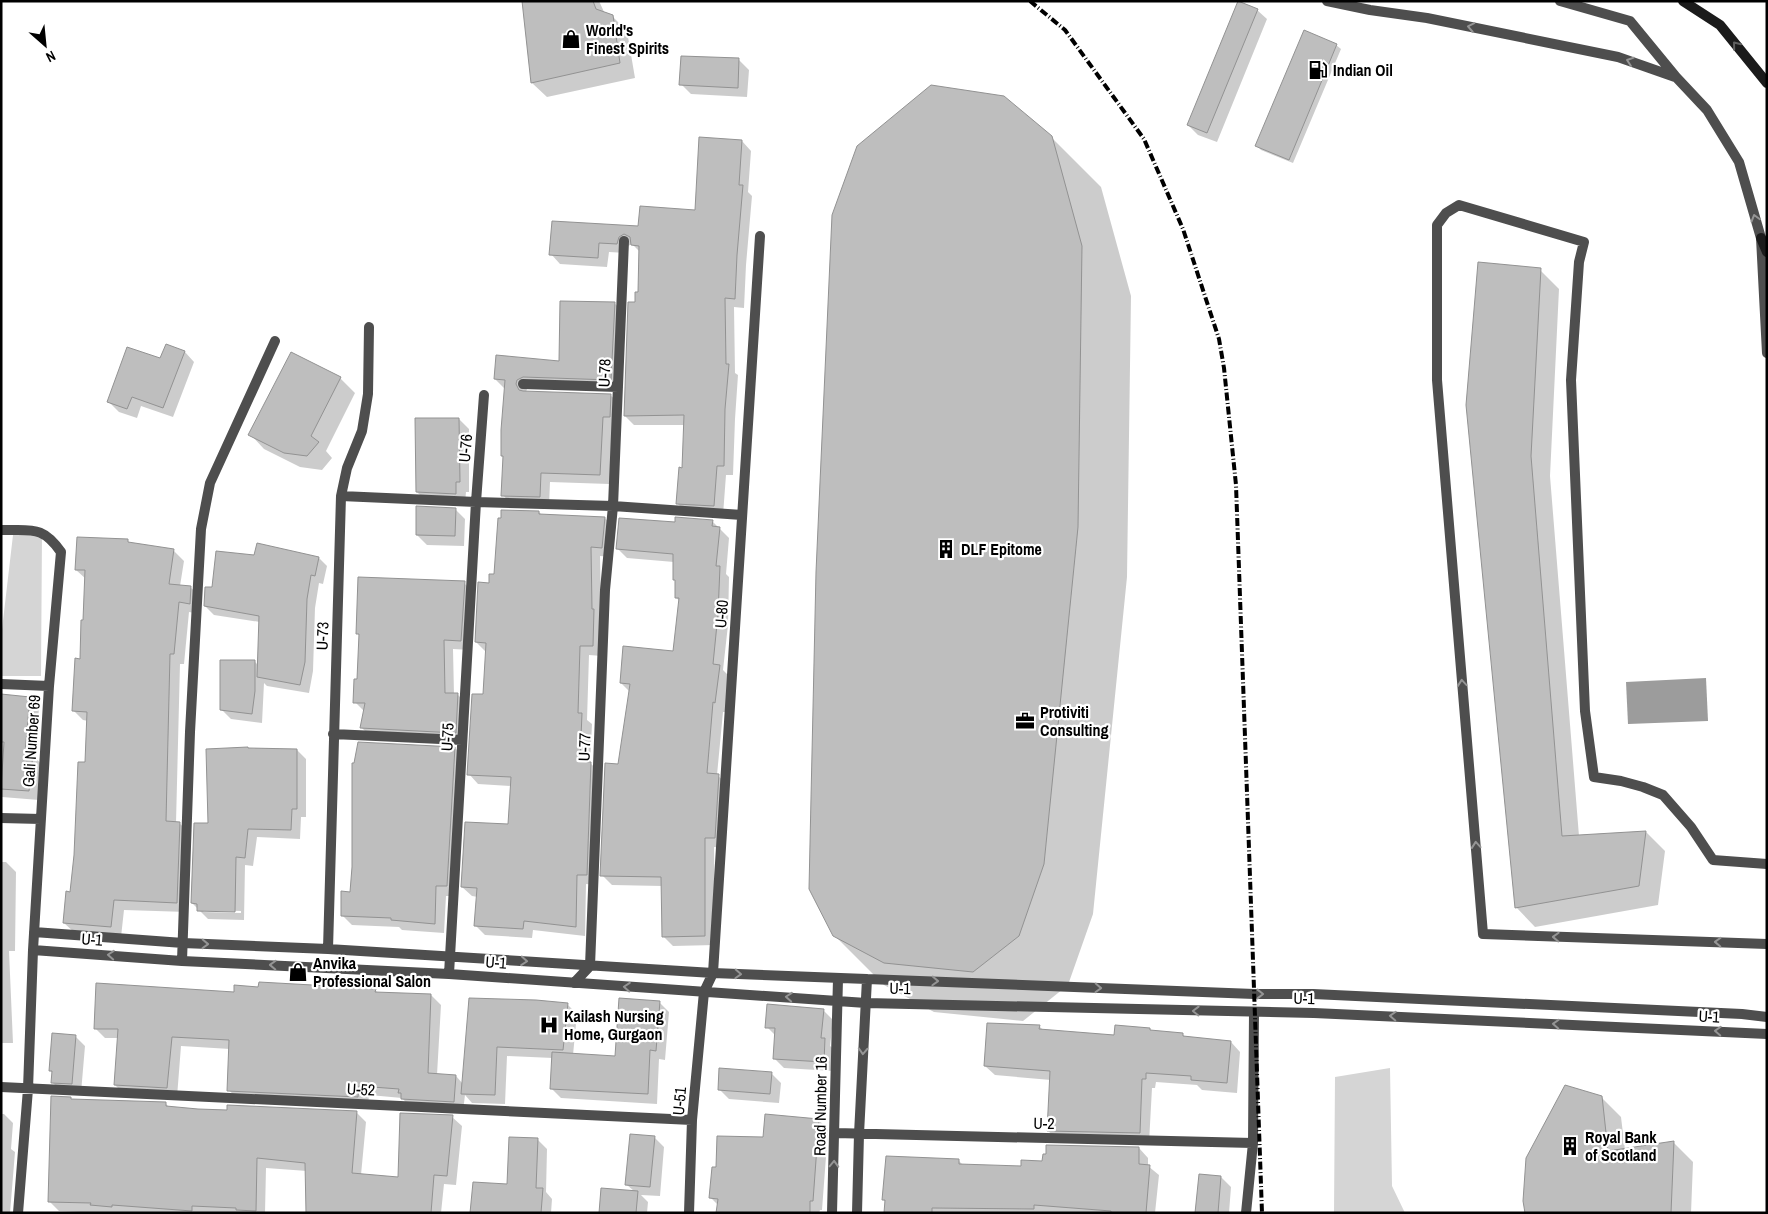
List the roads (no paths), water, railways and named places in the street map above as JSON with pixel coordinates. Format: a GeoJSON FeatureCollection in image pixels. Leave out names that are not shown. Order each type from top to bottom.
{"type":"FeatureCollection","features":[{"type":"Feature","properties":{"kind":"main road"},"geometry":{"type":"LineString","coordinates":[[1683,1],[1720,25],[1767,83]]}},
{"type":"Feature","properties":{"kind":"main road"},"geometry":{"type":"LineString","coordinates":[[1761,238],[1767,252]]}},
{"type":"Feature","properties":{"kind":"street"},"geometry":{"type":"LineString","coordinates":[[1327,1],[1370,10],[1427,18],[1618,57],[1676,77]]}},
{"type":"Feature","properties":{"kind":"street"},"geometry":{"type":"LineString","coordinates":[[1560,1],[1630,21],[1676,77],[1707,110],[1739,162],[1761,238],[1767,353]]}},
{"type":"Feature","properties":{"kind":"street"},"geometry":{"type":"LineString","coordinates":[[1767,864],[1713,860],[1691,826],[1663,795],[1620,781],[1594,777],[1585,711],[1571,380],[1579,262],[1584,242],[1459,205],[1446,213],[1437,225],[1437,380],[1483,934],[1767,944]]}},
{"type":"Feature","properties":{"kind":"street","name":"U-80"},"geometry":{"type":"LineString","coordinates":[[704,992],[713,973],[760,236]]}},
{"type":"Feature","properties":{"kind":"street","name":"U-78"},"geometry":{"type":"LineString","coordinates":[[613,506],[624,240]]}},
{"type":"Feature","properties":{"kind":"street","name":"U-73"},"geometry":{"type":"LineString","coordinates":[[328,949],[341,496],[347,468],[362,431],[368,394],[369,327]]}},
{"type":"Feature","properties":{"kind":"street"},"geometry":{"type":"LineString","coordinates":[[182,961],[190,732],[201,529],[210,483],[275,341]]}},
{"type":"Feature","properties":{"kind":"street"},"geometry":{"type":"LineString","coordinates":[[523,384],[618,387]]}},
{"type":"Feature","properties":{"kind":"street","name":"U-76"},"geometry":{"type":"LineString","coordinates":[[476,502],[484,395]]}},
{"type":"Feature","properties":{"kind":"street"},"geometry":{"type":"LineString","coordinates":[[341,496],[613,506],[742,515]]}},
{"type":"Feature","properties":{"kind":"street","name":"U-75"},"geometry":{"type":"LineString","coordinates":[[449,974],[476,502]]}},
{"type":"Feature","properties":{"kind":"street","name":"U-77"},"geometry":{"type":"LineString","coordinates":[[590,966],[605,590],[613,506]]}},
{"type":"Feature","properties":{"kind":"street","name":"Gali Number 69"},"geometry":{"type":"LineString","coordinates":[[1,530],[41,531],[52,539],[61,552],[49,686],[33,950],[28,1088],[18,1213]]}},
{"type":"Feature","properties":{"kind":"street"},"geometry":{"type":"LineString","coordinates":[[1,684],[49,686]]}},
{"type":"Feature","properties":{"kind":"street"},"geometry":{"type":"LineString","coordinates":[[334,734],[462,740]]}},
{"type":"Feature","properties":{"kind":"street"},"geometry":{"type":"LineString","coordinates":[[1,818],[41,819]]}},
{"type":"Feature","properties":{"kind":"street","name":"U-1"},"geometry":{"type":"LineString","coordinates":[[34,932],[183,943],[328,949],[713,973],[1254,994],[1313,994],[1722,1013],[1767,1017]]}},
{"type":"Feature","properties":{"kind":"street","name":"U-1"},"geometry":{"type":"LineString","coordinates":[[33,950],[182,961],[449,974],[866,1002],[1314,1013],[1767,1034]]}},
{"type":"Feature","properties":{"kind":"street"},"geometry":{"type":"LineString","coordinates":[[574,983],[590,966]]}},
{"type":"Feature","properties":{"kind":"street","name":"Road Number 16"},"geometry":{"type":"LineString","coordinates":[[832,1213],[838,979]]}},
{"type":"Feature","properties":{"kind":"street"},"geometry":{"type":"LineString","coordinates":[[857,1213],[858,1134],[867,979]]}},
{"type":"Feature","properties":{"kind":"street","name":"U-51"},"geometry":{"type":"LineString","coordinates":[[689,1213],[692,1120],[704,992]]}},
{"type":"Feature","properties":{"kind":"street"},"geometry":{"type":"LineString","coordinates":[[1246,1213],[1253,1143],[1254,1012]]}},
{"type":"Feature","properties":{"kind":"street","name":"U-52"},"geometry":{"type":"LineString","coordinates":[[1,1087],[692,1120]]}},
{"type":"Feature","properties":{"kind":"street","name":"U-2"},"geometry":{"type":"LineString","coordinates":[[835,1133],[1253,1143]]}},
{"type":"Feature","properties":{"kind":"railway"},"geometry":{"type":"LineString","coordinates":[[1030,1],[1065,30],[1144,139],[1183,229],[1219,339],[1224,368],[1236,485],[1262,1213]]}},
{"type":"Feature","properties":{"kind":"place","name":"World's Finest Spirits"},"geometry":{"type":"Point","coordinates":[571,39]}},
{"type":"Feature","properties":{"kind":"place","name":"Indian Oil"},"geometry":{"type":"Point","coordinates":[1318,70]}},
{"type":"Feature","properties":{"kind":"place","name":"DLF Epitome"},"geometry":{"type":"Point","coordinates":[946,549]}},
{"type":"Feature","properties":{"kind":"place","name":"Protiviti Consulting"},"geometry":{"type":"Point","coordinates":[1025,721]}},
{"type":"Feature","properties":{"kind":"place","name":"Anvika Professional Salon"},"geometry":{"type":"Point","coordinates":[298,972]}},
{"type":"Feature","properties":{"kind":"place","name":"Kailash Nursing Home, Gurgaon"},"geometry":{"type":"Point","coordinates":[549,1025]}},
{"type":"Feature","properties":{"kind":"place","name":"Royal Bank of Scotland"},"geometry":{"type":"Point","coordinates":[1570,1146]}}]}
